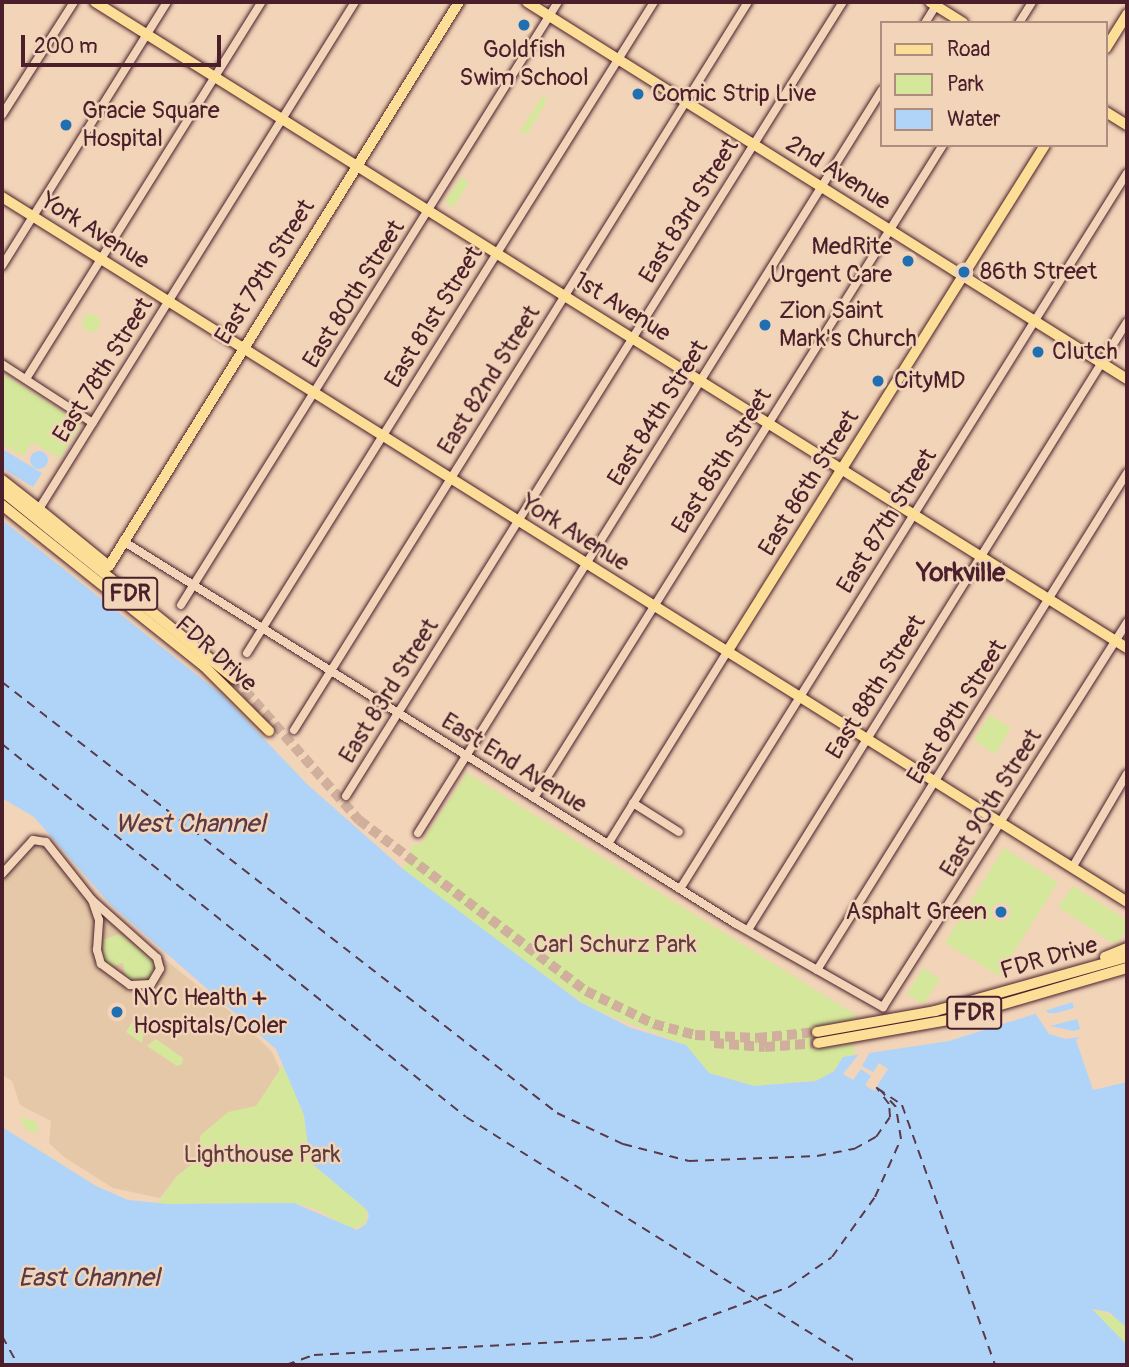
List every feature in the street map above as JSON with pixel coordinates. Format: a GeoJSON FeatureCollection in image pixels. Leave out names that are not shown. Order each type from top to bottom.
{"type":"FeatureCollection","features":[{"type":"Feature","properties":{"kind":"highway"},"geometry":{"type":"LineString","coordinates":[[2,480],[38,509]]}},
{"type":"Feature","properties":{"kind":"highway","name":"FDR Drive"},"geometry":{"type":"LineString","coordinates":[[2,491],[234,680]]}},
{"type":"Feature","properties":{"kind":"highway","name":"FDR Drive"},"geometry":{"type":"LineString","coordinates":[[2,505],[204,666],[269,732]]}},
{"type":"Feature","properties":{"kind":"highway"},"geometry":{"type":"LineString","coordinates":[[1074,972],[1127,948]]}},
{"type":"Feature","properties":{"kind":"highway","name":"FDR Drive"},"geometry":{"type":"LineString","coordinates":[[1127,957],[935,1011],[818,1038],[949,1020],[1127,968]]}},
{"type":"Feature","properties":{"kind":"main road","name":"1st Avenue"},"geometry":{"type":"LineString","coordinates":[[95,2],[1127,648]]}},
{"type":"Feature","properties":{"kind":"main road","name":"East 79th Street"},"geometry":{"type":"LineString","coordinates":[[38,509],[109,566],[122,541],[458,2]]}},
{"type":"Feature","properties":{"kind":"main road","name":"2nd Avenue"},"geometry":{"type":"LineString","coordinates":[[527,2],[1127,379]]}},
{"type":"Feature","properties":{"kind":"main road"},"geometry":{"type":"LineString","coordinates":[[934,3],[961,21]]}},
{"type":"Feature","properties":{"kind":"main road"},"geometry":{"type":"LineString","coordinates":[[1108,45],[1127,14]]}},
{"type":"Feature","properties":{"kind":"main road"},"geometry":{"type":"LineString","coordinates":[[1108,113],[1127,125]]}},
{"type":"Feature","properties":{"kind":"main road","name":"East 86th Street"},"geometry":{"type":"LineString","coordinates":[[727,652],[1044,147]]}},
{"type":"Feature","properties":{"kind":"main road","name":"York Avenue"},"geometry":{"type":"LineString","coordinates":[[2,197],[1127,902]]}},
{"type":"Feature","properties":{"kind":"street"},"geometry":{"type":"LineString","coordinates":[[2,115],[74,2]]}},
{"type":"Feature","properties":{"kind":"street"},"geometry":{"type":"LineString","coordinates":[[2,266],[167,2]]}},
{"type":"Feature","properties":{"kind":"street"},"geometry":{"type":"LineString","coordinates":[[26,379],[262,2]]}},
{"type":"Feature","properties":{"kind":"street","name":"East 78th Street"},"geometry":{"type":"LineString","coordinates":[[38,509],[355,2]]}},
{"type":"Feature","properties":{"kind":"street","name":"East 80th Street"},"geometry":{"type":"LineString","coordinates":[[181,606],[558,2]]}},
{"type":"Feature","properties":{"kind":"street","name":"East 81st Street"},"geometry":{"type":"LineString","coordinates":[[247,653],[654,2]]}},
{"type":"Feature","properties":{"kind":"street","name":"East 82nd Street"},"geometry":{"type":"LineString","coordinates":[[294,730],[748,2]]}},
{"type":"Feature","properties":{"kind":"street","name":"East 83rd Street"},"geometry":{"type":"LineString","coordinates":[[346,796],[843,2]]}},
{"type":"Feature","properties":{"kind":"street"},"geometry":{"type":"LineString","coordinates":[[1020,21],[1032,2]]}},
{"type":"Feature","properties":{"kind":"street"},"geometry":{"type":"LineString","coordinates":[[926,21],[934,3]]}},
{"type":"Feature","properties":{"kind":"street","name":"East 84th Street"},"geometry":{"type":"LineString","coordinates":[[418,833],[880,93]]}},
{"type":"Feature","properties":{"kind":"street","name":"East 85th Street"},"geometry":{"type":"LineString","coordinates":[[534,798],[942,147]]}},
{"type":"Feature","properties":{"kind":"street","name":"East 87th Street"},"geometry":{"type":"LineString","coordinates":[[680,889],[1127,173]]}},
{"type":"Feature","properties":{"kind":"street","name":"East 88th Street"},"geometry":{"type":"LineString","coordinates":[[748,930],[1127,323]]}},
{"type":"Feature","properties":{"kind":"street"},"geometry":{"type":"LineString","coordinates":[[2,364],[93,423]]}},
{"type":"Feature","properties":{"kind":"street","name":"East 89th Street"},"geometry":{"type":"LineString","coordinates":[[817,970],[1127,473]]}},
{"type":"Feature","properties":{"kind":"street","name":"East End Avenue"},"geometry":{"type":"LineString","coordinates":[[122,541],[680,889],[878,1006],[888,1004]]}},
{"type":"Feature","properties":{"kind":"street","name":"East 90th Street"},"geometry":{"type":"LineString","coordinates":[[888,1004],[1127,622]]}},
{"type":"Feature","properties":{"kind":"street","name":"East 86th Street"},"geometry":{"type":"LineString","coordinates":[[608,844],[727,652]]}},
{"type":"Feature","properties":{"kind":"street"},"geometry":{"type":"LineString","coordinates":[[1072,868],[1127,775]]}},
{"type":"Feature","properties":{"kind":"street"},"geometry":{"type":"LineString","coordinates":[[633,803],[680,832]]}},
{"type":"Feature","properties":{"kind":"street"},"geometry":{"type":"LineString","coordinates":[[2,874],[39,839],[92,900],[157,958],[160,969],[151,984],[132,986],[103,966],[97,950],[100,937],[92,900]]}},
{"type":"Feature","properties":{"kind":"street"},"geometry":{"type":"LineString","coordinates":[[100,937],[122,929]]}},
{"type":"Feature","properties":{"kind":"shaded area","name":"NYC Health + Hospitals/Coler"},"geometry":{"type":"Polygon","coordinates":[[[34,834],[46,837],[118,922],[238,1018],[272,1052],[280,1070],[256,1106],[200,1139],[200,1158],[177,1176],[160,1198],[113,1188],[64,1157],[49,1143],[51,1121],[20,1105],[12,1081],[2,1075],[2,870],[34,834]]]}},
{"type":"Feature","properties":{"kind":"green space"},"geometry":{"type":"Polygon","coordinates":[[[542,96],[547,100],[528,133],[519,133],[542,96]]]}},
{"type":"Feature","properties":{"kind":"green space"},"geometry":{"type":"Polygon","coordinates":[[[461,177],[469,182],[453,208],[445,202],[461,177]]]}},
{"type":"Feature","properties":{"kind":"green space"},"geometry":{"type":"Polygon","coordinates":[[[91,314],[97,317],[100,323],[97,329],[91,332],[85,329],[82,323],[85,317],[91,314]]]}},
{"type":"Feature","properties":{"kind":"green space"},"geometry":{"type":"Polygon","coordinates":[[[2,373],[82,424],[60,458],[32,442],[23,456],[2,444],[2,373]]]}},
{"type":"Feature","properties":{"kind":"green space"},"geometry":{"type":"Polygon","coordinates":[[[990,715],[1011,728],[995,754],[974,740],[990,715]]]}},
{"type":"Feature","properties":{"kind":"green space","name":"Carl Schurz Park"},"geometry":{"type":"Polygon","coordinates":[[[467,773],[859,1017],[816,1028],[819,1049],[854,1044],[855,1055],[843,1057],[834,1071],[820,1080],[754,1086],[709,1073],[686,1045],[592,1009],[511,952],[403,869],[413,844],[421,844],[467,773]]]}},
{"type":"Feature","properties":{"kind":"green space","name":"Asphalt Green"},"geometry":{"type":"Polygon","coordinates":[[[1004,848],[1058,882],[999,976],[945,943],[1004,848]]]}},
{"type":"Feature","properties":{"kind":"green space"},"geometry":{"type":"Polygon","coordinates":[[[1073,886],[1125,919],[1126,930],[1119,941],[1113,943],[1058,907],[1073,886]]]}},
{"type":"Feature","properties":{"kind":"green space"},"geometry":{"type":"Polygon","coordinates":[[[120,934],[155,962],[156,968],[146,982],[126,979],[123,963],[109,967],[103,962],[104,939],[120,934]]]}},
{"type":"Feature","properties":{"kind":"green space"},"geometry":{"type":"Polygon","coordinates":[[[923,968],[940,979],[924,1004],[907,994],[923,968]]]}},
{"type":"Feature","properties":{"kind":"green space"},"geometry":{"type":"Polygon","coordinates":[[[132,1022],[144,1030],[142,1043],[126,1032],[132,1022]]]}},
{"type":"Feature","properties":{"kind":"green space"},"geometry":{"type":"Polygon","coordinates":[[[156,1039],[183,1058],[182,1064],[177,1066],[147,1046],[156,1039]]]}},
{"type":"Feature","properties":{"kind":"green space","name":"Lighthouse Park"},"geometry":{"type":"Polygon","coordinates":[[[283,1065],[304,1115],[310,1162],[367,1210],[366,1224],[351,1229],[316,1209],[294,1203],[157,1204],[177,1176],[200,1158],[200,1136],[228,1112],[256,1106],[283,1065]]]}},
{"type":"Feature","properties":{"kind":"green space"},"geometry":{"type":"Polygon","coordinates":[[[18,1116],[37,1122],[38,1133],[27,1131],[18,1116]]]}},
{"type":"Feature","properties":{"kind":"green space"},"geometry":{"type":"Polygon","coordinates":[[[1092,1309],[1120,1319],[1127,1328],[1127,1345],[1092,1309]]]}},
{"type":"Feature","properties":{"kind":"water"},"geometry":{"type":"Polygon","coordinates":[[[4,450],[42,473],[33,487],[2,468],[4,450]]]}},
{"type":"Feature","properties":{"kind":"water"},"geometry":{"type":"Polygon","coordinates":[[[39,451],[45,454],[48,460],[45,466],[39,469],[33,466],[30,460],[33,454],[39,451]]]}},
{"type":"Feature","properties":{"kind":"water"},"geometry":{"type":"Polygon","coordinates":[[[2,520],[222,695],[307,784],[403,869],[580,1002],[629,1027],[686,1045],[709,1073],[754,1086],[816,1081],[834,1071],[843,1057],[949,1041],[1127,985],[1127,1328],[1109,1312],[1092,1309],[1127,1345],[1127,1365],[2,1365],[2,1127],[96,1186],[128,1200],[167,1204],[294,1203],[357,1230],[366,1224],[369,1216],[367,1210],[310,1162],[304,1115],[276,1049],[110,904],[34,817],[2,798],[2,520]]]}},
{"type":"Feature","properties":{"kind":"pier"},"geometry":{"type":"Polygon","coordinates":[[[1127,984],[1127,1082],[1093,1090],[1076,1040],[1080,1037],[1066,1039],[1049,1034],[1033,1010],[1044,1007],[1048,1013],[1056,1013],[1074,1008],[1072,1000],[1127,984]],[[1077,1019],[1050,1026],[1074,1031],[1080,1029],[1077,1019]]]}},
{"type":"Feature","properties":{"kind":"pier"},"geometry":{"type":"Polygon","coordinates":[[[870,1052],[862,1066],[873,1072],[879,1063],[888,1069],[874,1091],[865,1085],[871,1076],[861,1069],[853,1080],[843,1074],[859,1054],[870,1052]]]}},
{"type":"Feature","properties":{"kind":"ferry route"},"geometry":{"type":"LineString","coordinates":[[2,682],[557,1113],[623,1144],[689,1161],[817,1156],[854,1149],[876,1137],[890,1117],[889,1104],[876,1087]]}},
{"type":"Feature","properties":{"kind":"ferry route"},"geometry":{"type":"LineString","coordinates":[[2,744],[466,1117],[861,1365]]}},
{"type":"Feature","properties":{"kind":"ferry route"},"geometry":{"type":"LineString","coordinates":[[877,1088],[902,1105],[995,1365]]}},
{"type":"Feature","properties":{"kind":"ferry route"},"geometry":{"type":"LineString","coordinates":[[286,1365],[314,1355],[653,1337],[789,1287],[832,1257],[875,1197],[901,1139],[896,1107],[880,1090]]}},
{"type":"Feature","properties":{"kind":"ferry route"},"geometry":{"type":"LineString","coordinates":[[2,1336],[18,1365]]}},
{"type":"Feature","properties":{"kind":"tunnel"},"geometry":{"type":"LineString","coordinates":[[235,679],[359,820],[586,991],[654,1024],[695,1035],[757,1038],[817,1032]]}},
{"type":"Feature","properties":{"kind":"tunnel"},"geometry":{"type":"LineString","coordinates":[[714,1043],[765,1047],[818,1043]]}},
{"type":"Feature","properties":{"kind":"place","name":"Goldfish Swim School"},"geometry":{"type":"Point","coordinates":[524,25]}},
{"type":"Feature","properties":{"kind":"place","name":"Comic Strip Live"},"geometry":{"type":"Point","coordinates":[638,94]}},
{"type":"Feature","properties":{"kind":"place","name":"Gracie Square Hospital"},"geometry":{"type":"Point","coordinates":[66,125]}},
{"type":"Feature","properties":{"kind":"place","name":"MedRite Urgent Care"},"geometry":{"type":"Point","coordinates":[908,261]}},
{"type":"Feature","properties":{"kind":"place","name":"86th Street"},"geometry":{"type":"Point","coordinates":[964,272]}},
{"type":"Feature","properties":{"kind":"place","name":"Zion Saint Mark's Church"},"geometry":{"type":"Point","coordinates":[765,325]}},
{"type":"Feature","properties":{"kind":"place","name":"Clutch"},"geometry":{"type":"Point","coordinates":[1038,352]}},
{"type":"Feature","properties":{"kind":"place","name":"CityMD"},"geometry":{"type":"Point","coordinates":[878,381]}},
{"type":"Feature","properties":{"kind":"place","name":"Asphalt Green"},"geometry":{"type":"Point","coordinates":[1001,912]}},
{"type":"Feature","properties":{"kind":"place","name":"NYC Health + Hospitals/Coler"},"geometry":{"type":"Point","coordinates":[117,1012]}},
{"type":"Feature","properties":{"kind":"district","name":"Yorkville"},"geometry":{"type":"Point","coordinates":[961,574]}},
{"type":"Feature","properties":{"kind":"water label","name":"West Channel"},"geometry":{"type":"Point","coordinates":[190,825]}},
{"type":"Feature","properties":{"kind":"water label","name":"East Channel"},"geometry":{"type":"Point","coordinates":[89,1279]}}]}
